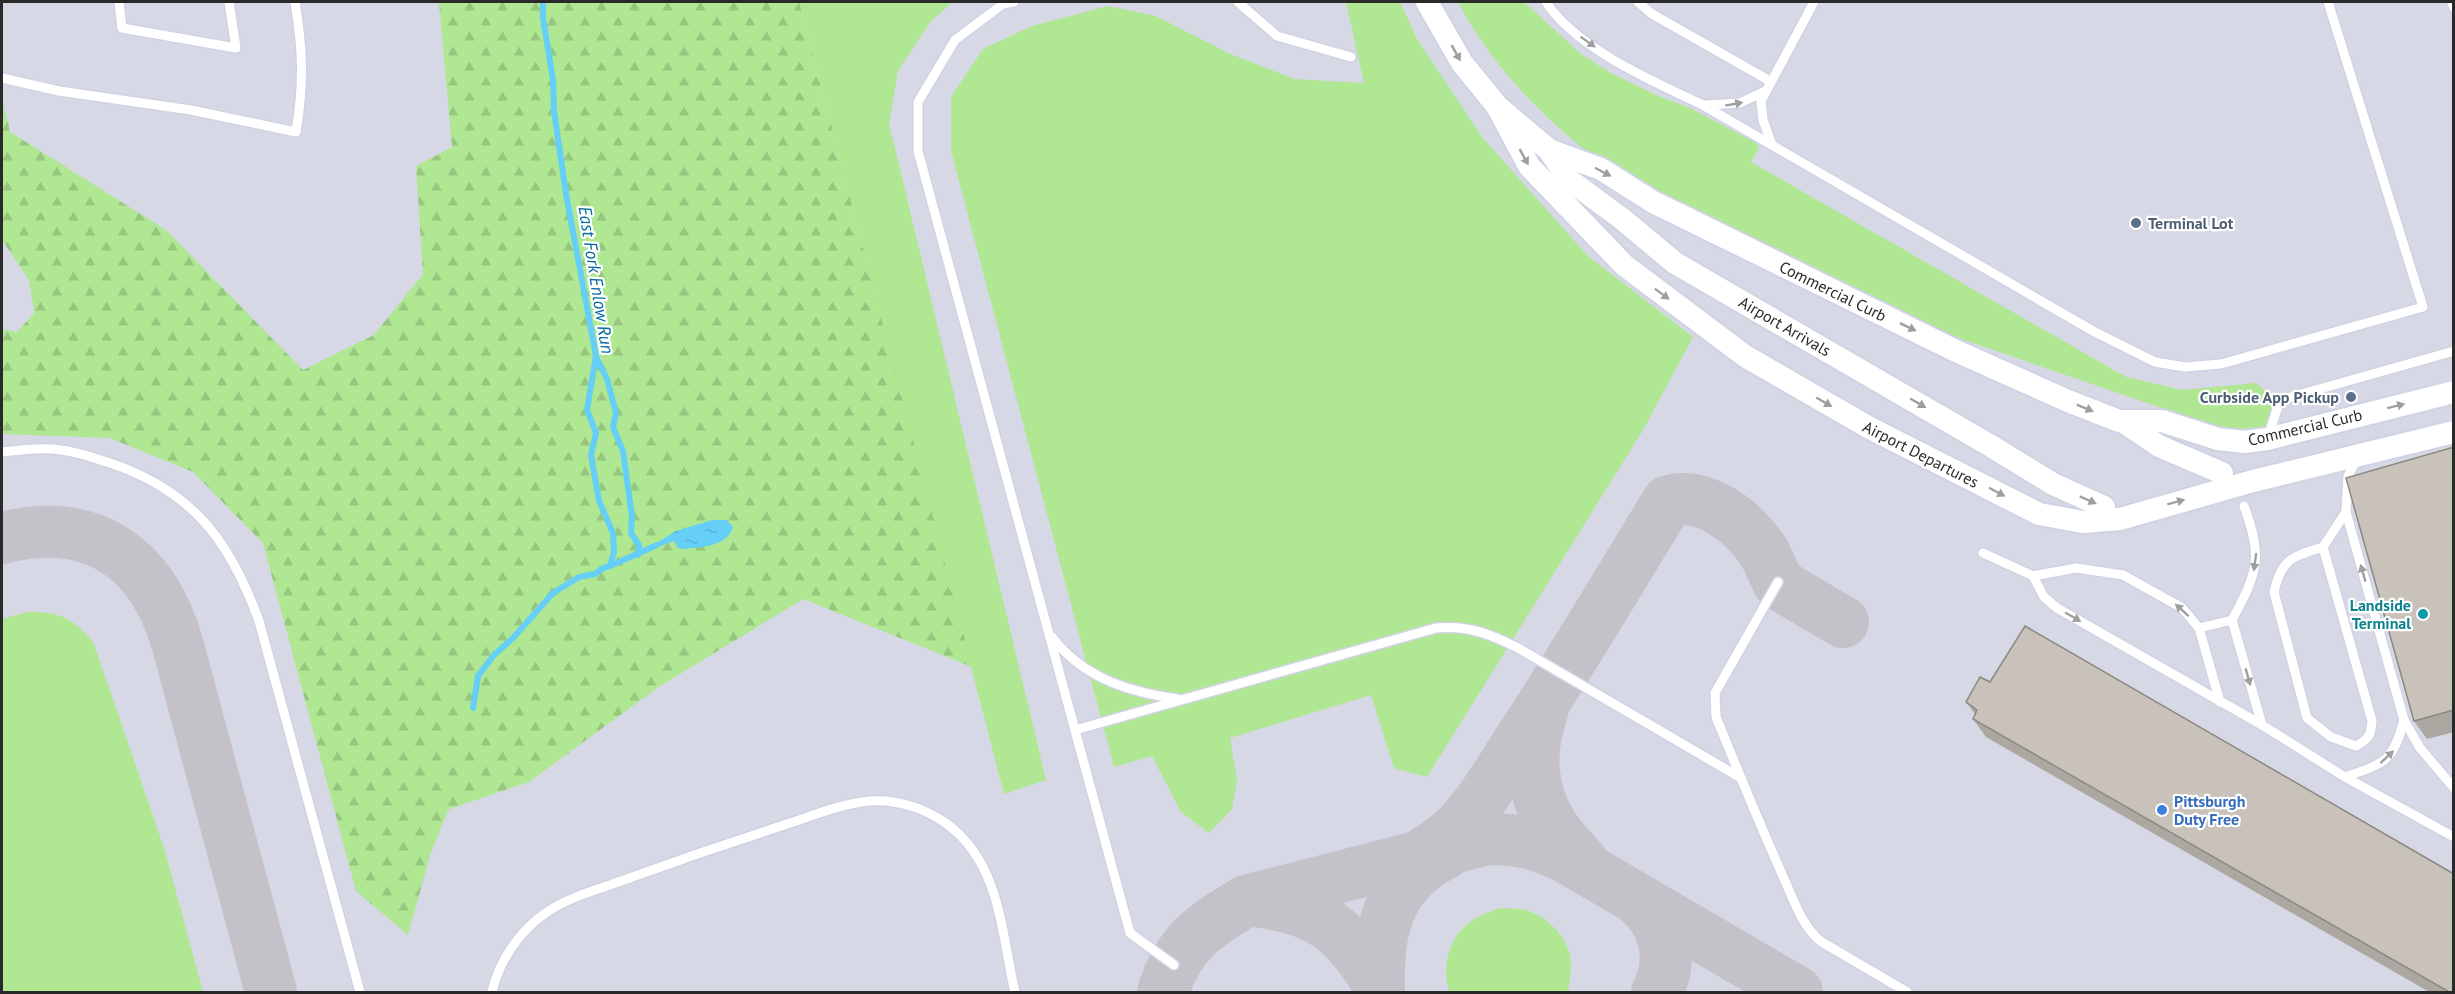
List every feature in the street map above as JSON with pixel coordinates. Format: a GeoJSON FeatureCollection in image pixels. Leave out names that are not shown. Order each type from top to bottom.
{"type":"FeatureCollection","features":[{"type":"Feature","properties":{"kind":"street"},"geometry":{"type":"LineString","coordinates":[[1428,2],[1461,63],[1497,106]]}},
{"type":"Feature","properties":{"kind":"street","name":"Airport Arrivals"},"geometry":{"type":"LineString","coordinates":[[1497,106],[1549,150],[1568,179],[1621,218],[1675,263],[1992,446],[2053,484],[2103,507]]}},
{"type":"Feature","properties":{"kind":"street","name":"Airport Departures"},"geometry":{"type":"LineString","coordinates":[[1497,106],[1529,165],[1624,266],[1745,356],[1868,428],[2039,514],[2083,522],[2120,519],[2253,482],[2454,432]]}},
{"type":"Feature","properties":{"kind":"street","name":"Commercial Curb"},"geometry":{"type":"LineString","coordinates":[[1549,150],[1601,169],[1653,202],[1956,351],[2068,401],[2122,421],[2159,446],[2222,473]]}},
{"type":"Feature","properties":{"kind":"street","name":"Commercial Curb"},"geometry":{"type":"LineString","coordinates":[[2122,421],[2162,420],[2217,439],[2245,442],[2267,439],[2454,392]]}},
{"type":"Feature","properties":{"kind":"lane"},"geometry":{"type":"LineString","coordinates":[[119,2],[122,28],[236,48],[229,2]]}},
{"type":"Feature","properties":{"kind":"lane"},"geometry":{"type":"LineString","coordinates":[[2,78],[58,91],[191,110],[296,132],[303,93],[302,43],[295,2]]}},
{"type":"Feature","properties":{"kind":"lane"},"geometry":{"type":"LineString","coordinates":[[1014,2],[1002,4],[955,40],[918,102],[918,151],[1130,933],[1174,965]]}},
{"type":"Feature","properties":{"kind":"lane"},"geometry":{"type":"LineString","coordinates":[[1238,2],[1277,36],[1351,57]]}},
{"type":"Feature","properties":{"kind":"lane"},"geometry":{"type":"LineString","coordinates":[[1546,2],[1585,41],[1647,79],[1701,104],[2093,331],[2156,362],[2185,367],[2221,364],[2422,307],[2328,2]]}},
{"type":"Feature","properties":{"kind":"lane"},"geometry":{"type":"LineString","coordinates":[[1638,2],[1652,14],[1770,81]]}},
{"type":"Feature","properties":{"kind":"lane"},"geometry":{"type":"LineString","coordinates":[[1772,145],[1761,112],[1761,101],[1814,2]]}},
{"type":"Feature","properties":{"kind":"lane"},"geometry":{"type":"LineString","coordinates":[[2452,2],[2454,8]]}},
{"type":"Feature","properties":{"kind":"lane"},"geometry":{"type":"LineString","coordinates":[[1701,104],[1717,106],[1740,103],[1765,91]]}},
{"type":"Feature","properties":{"kind":"lane"},"geometry":{"type":"LineString","coordinates":[[2267,439],[2280,400],[2454,351]]}},
{"type":"Feature","properties":{"kind":"lane"},"geometry":{"type":"LineString","coordinates":[[2,452],[43,449],[69,451],[139,473],[171,492],[190,508],[221,543],[243,580],[259,621],[360,993]]}},
{"type":"Feature","properties":{"kind":"lane"},"geometry":{"type":"LineString","coordinates":[[2355,461],[2348,476],[2346,512],[2404,720],[2420,748],[2454,788]]}},
{"type":"Feature","properties":{"kind":"lane"},"geometry":{"type":"LineString","coordinates":[[2244,506],[2257,548],[2249,589],[2232,620],[2262,725]]}},
{"type":"Feature","properties":{"kind":"lane"},"geometry":{"type":"LineString","coordinates":[[2323,546],[2372,721],[2371,734],[2366,741],[2356,746],[2331,737],[2307,718],[2274,592],[2278,573],[2294,556],[2323,546],[2346,512]]}},
{"type":"Feature","properties":{"kind":"lane"},"geometry":{"type":"LineString","coordinates":[[1983,553],[2033,576],[2076,568],[2123,575],[2182,608],[2199,628],[2220,702]]}},
{"type":"Feature","properties":{"kind":"lane"},"geometry":{"type":"LineString","coordinates":[[2033,576],[2044,597],[2057,608],[2262,725],[2345,777],[2454,837]]}},
{"type":"Feature","properties":{"kind":"lane"},"geometry":{"type":"LineString","coordinates":[[1778,582],[1715,693],[1716,717],[1776,861],[1810,932],[1907,993]]}},
{"type":"Feature","properties":{"kind":"lane"},"geometry":{"type":"LineString","coordinates":[[2199,628],[2232,620]]}},
{"type":"Feature","properties":{"kind":"lane"},"geometry":{"type":"LineString","coordinates":[[1075,730],[1436,628],[1467,627],[1489,633],[1518,648],[1741,778]]}},
{"type":"Feature","properties":{"kind":"lane"},"geometry":{"type":"LineString","coordinates":[[1049,634],[1068,656],[1097,676],[1143,693],[1184,699]]}},
{"type":"Feature","properties":{"kind":"lane"},"geometry":{"type":"LineString","coordinates":[[2345,777],[2384,761],[2397,746],[2404,720]]}},
{"type":"Feature","properties":{"kind":"lane"},"geometry":{"type":"LineString","coordinates":[[492,993],[502,966],[523,933],[547,912],[559,905],[591,891],[784,825],[842,806],[871,801],[898,803],[933,815],[948,825],[972,850],[982,864],[994,894],[1015,993]]}},
{"type":"Feature","properties":{"kind":"shaded area"},"geometry":{"type":"Polygon","coordinates":[[[2,2],[2453,2],[2453,992],[2,992],[2,2]]]}},
{"type":"Feature","properties":{"kind":"green space"},"geometry":{"type":"Polygon","coordinates":[[[439,2],[799,2],[972,667],[803,599],[657,688],[529,782],[449,809],[431,852],[408,935],[356,891],[263,543],[193,472],[110,438],[2,434],[2,329],[17,332],[34,313],[29,280],[2,240],[2,96],[10,132],[166,230],[303,370],[374,335],[423,274],[416,166],[452,147],[439,2]]]}},
{"type":"Feature","properties":{"kind":"green space"},"geometry":{"type":"Polygon","coordinates":[[[799,2],[953,2],[931,21],[898,71],[889,123],[1046,780],[1004,794],[799,2]]]}},
{"type":"Feature","properties":{"kind":"green space"},"geometry":{"type":"Polygon","coordinates":[[[1346,2],[1400,2],[1417,39],[1482,137],[1588,256],[1693,337],[1643,430],[1427,777],[1394,768],[1371,695],[1230,738],[1237,780],[1232,809],[1209,833],[1181,812],[1152,756],[1114,767],[951,151],[951,97],[983,49],[1032,26],[1108,6],[1156,16],[1228,53],[1294,79],[1364,83],[1346,2]]]}},
{"type":"Feature","properties":{"kind":"green space"},"geometry":{"type":"Polygon","coordinates":[[[1458,2],[1524,2],[1581,54],[1609,72],[1656,95],[1690,108],[1758,144],[1759,148],[1751,162],[2126,377],[2182,390],[2256,383],[2275,399],[2266,429],[2249,431],[2223,429],[1958,338],[1885,307],[1609,169],[1565,133],[1524,94],[1488,50],[1458,2]]]}},
{"type":"Feature","properties":{"kind":"green space"},"geometry":{"type":"Polygon","coordinates":[[[28,612],[49,613],[66,618],[80,628],[94,644],[165,851],[203,992],[2,992],[2,619],[28,612]]]}},
{"type":"Feature","properties":{"kind":"green space"},"geometry":{"type":"Polygon","coordinates":[[[1502,908],[1522,909],[1534,913],[1557,930],[1570,955],[1568,992],[1450,992],[1446,967],[1450,949],[1458,933],[1472,921],[1502,908]]]}},
{"type":"Feature","properties":{"kind":"water"},"geometry":{"type":"Polygon","coordinates":[[[712,520],[727,520],[733,527],[725,539],[713,545],[684,549],[678,548],[674,541],[658,547],[657,545],[658,542],[676,531],[712,520]]]}},
{"type":"Feature","properties":{"kind":"building","name":"Landside Terminal"},"geometry":{"type":"Polygon","coordinates":[[[2454,447],[2454,710],[2414,721],[2346,478],[2454,447]]]}},
{"type":"Feature","properties":{"kind":"building"},"geometry":{"type":"Polygon","coordinates":[[[2025,626],[2454,874],[2454,993],[1973,719],[1977,710],[1966,702],[1980,677],[1990,682],[2025,626]]]}},
{"type":"Feature","properties":{"kind":"waterway","name":"East Fork Enlow Run"},"geometry":{"type":"LineString","coordinates":[[473,708],[478,676],[494,655],[513,638],[553,593],[579,577],[595,574],[610,566],[614,552],[613,533],[599,501],[591,455],[596,433],[587,410],[596,356],[566,194],[554,111],[553,80],[543,18],[543,2]]}},
{"type":"Feature","properties":{"kind":"waterway"},"geometry":{"type":"LineString","coordinates":[[596,357],[607,379],[616,413],[613,427],[623,451],[632,517],[631,533],[639,545],[638,555]]}},
{"type":"Feature","properties":{"kind":"waterway"},"geometry":{"type":"LineString","coordinates":[[610,566],[657,545]]}},
{"type":"Feature","properties":{"kind":"taxiway"},"geometry":{"type":"LineString","coordinates":[[1425,852],[1456,829],[1481,800],[1668,501],[1682,499],[1696,501],[1722,511],[1755,540],[1780,585],[1843,622]]}},
{"type":"Feature","properties":{"kind":"taxiway"},"geometry":{"type":"LineString","coordinates":[[2,538],[35,532],[64,533],[91,539],[115,550],[135,567],[153,589],[167,615],[178,646],[271,992]]}},
{"type":"Feature","properties":{"kind":"taxiway"},"geometry":{"type":"LineString","coordinates":[[1542,713],[1534,755],[1539,798],[1555,830],[1584,864]]}},
{"type":"Feature","properties":{"kind":"taxiway"},"geometry":{"type":"LineString","coordinates":[[1163,992],[1176,961],[1194,938],[1217,919],[1246,901],[1483,840],[1495,839],[1527,843],[1548,849],[1569,859],[1797,992]]}},
{"type":"Feature","properties":{"kind":"taxiway"},"geometry":{"type":"LineString","coordinates":[[1253,901],[1296,909],[1329,925],[1355,950],[1379,986],[1381,944],[1391,908],[1412,877],[1427,864],[1446,853]]}},
{"type":"Feature","properties":{"kind":"taxiway"},"geometry":{"type":"LineString","coordinates":[[1639,901],[1655,920],[1664,943],[1665,968],[1657,992]]}},
{"type":"Feature","properties":{"kind":"place","name":"Terminal Lot"},"geometry":{"type":"Point","coordinates":[2136,223]}},
{"type":"Feature","properties":{"kind":"place","name":"Curbside App Pickup"},"geometry":{"type":"Point","coordinates":[2351,397]}},
{"type":"Feature","properties":{"kind":"place","name":"Landside Terminal"},"geometry":{"type":"Point","coordinates":[2423,614]}},
{"type":"Feature","properties":{"kind":"place","name":"Pittsburgh Duty Free"},"geometry":{"type":"Point","coordinates":[2162,810]}}]}
